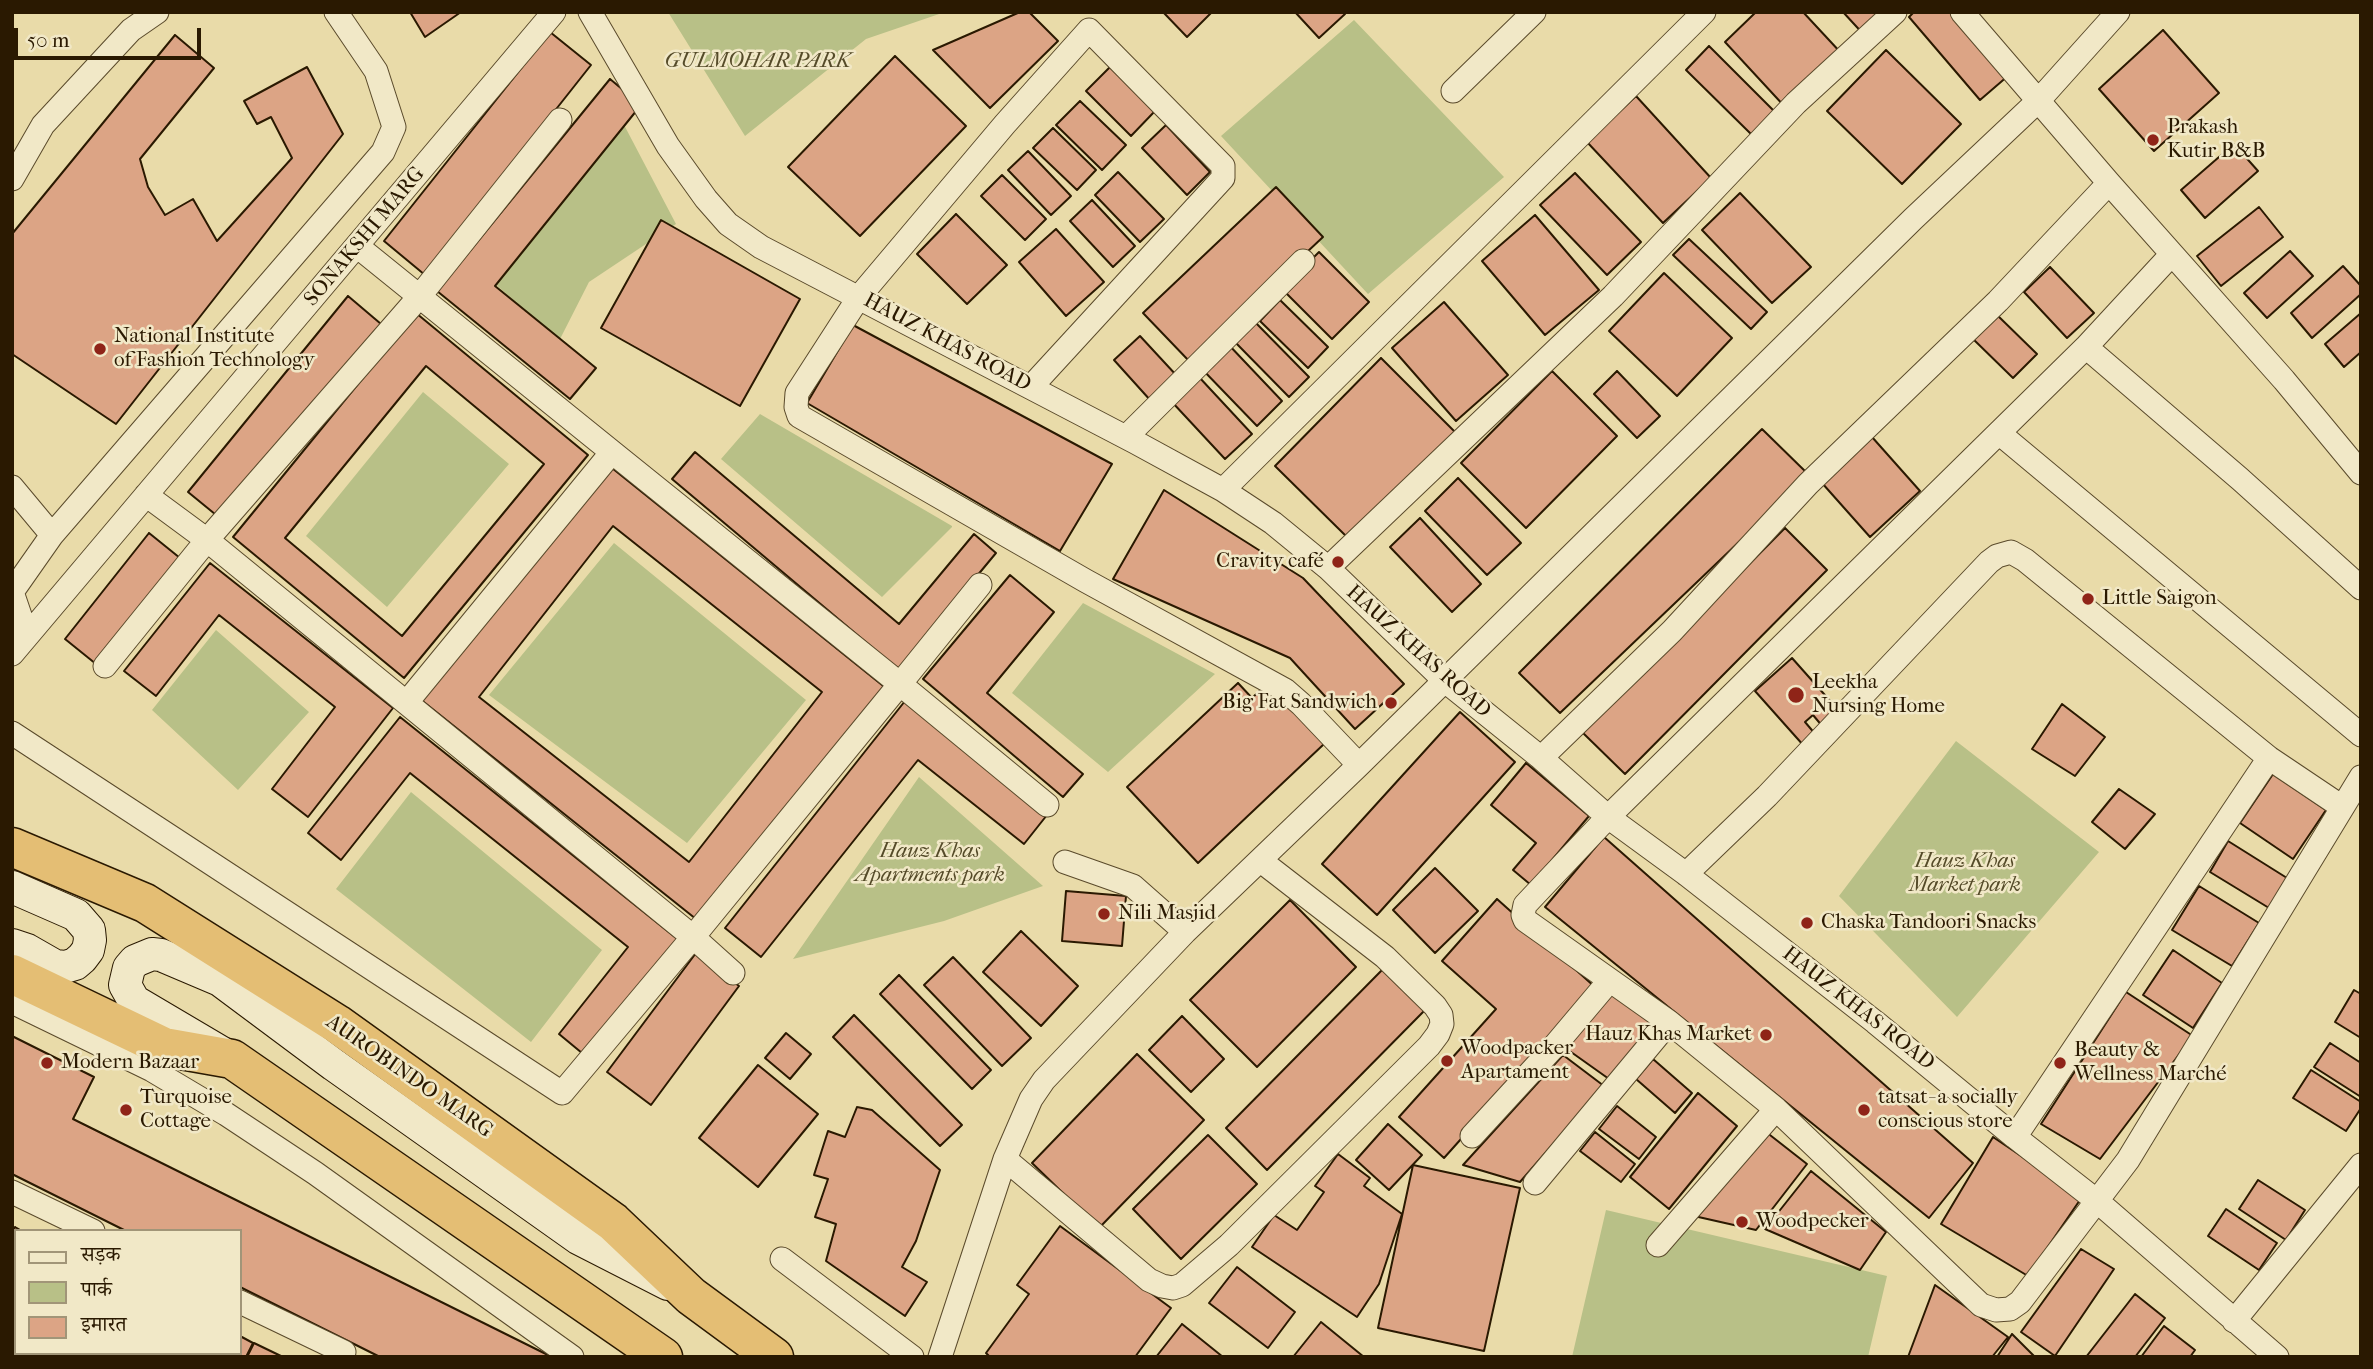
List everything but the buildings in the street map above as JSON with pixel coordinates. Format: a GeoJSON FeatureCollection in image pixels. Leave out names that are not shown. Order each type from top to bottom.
{"type":"FeatureCollection","features":[{"type":"Feature","properties":{"kind":"highway","name":"AUROBINDO MARG"},"geometry":{"type":"LineString","coordinates":[[12,848],[145,903],[337,1024],[613,1223],[691,1296],[774,1357]]}},
{"type":"Feature","properties":{"kind":"highway"},"geometry":{"type":"LineString","coordinates":[[12,974],[164,1046],[232,1059],[663,1357]]}},
{"type":"Feature","properties":{"kind":"main road"},"geometry":{"type":"LineString","coordinates":[[12,887],[76,915],[89,930],[90,940],[88,950],[82,958],[65,967],[55,966],[12,945]]}},
{"type":"Feature","properties":{"kind":"main road"},"geometry":{"type":"LineString","coordinates":[[232,1059],[134,1001],[125,985],[129,968],[135,961],[152,954],[161,956],[220,980],[334,1065],[578,1238],[691,1296]]}},
{"type":"Feature","properties":{"kind":"street"},"geometry":{"type":"LineString","coordinates":[[12,179],[43,125],[131,30],[157,12]]}},
{"type":"Feature","properties":{"kind":"street"},"geometry":{"type":"LineString","coordinates":[[27,636],[12,592],[52,535],[383,152],[394,127],[376,71],[336,12]]}},
{"type":"Feature","properties":{"kind":"street","name":"SONAKSHI MARG"},"geometry":{"type":"LineString","coordinates":[[12,654],[554,12]]}},
{"type":"Feature","properties":{"kind":"street","name":"HAUZ KHAS ROAD"},"geometry":{"type":"LineString","coordinates":[[590,12],[668,146],[706,199],[728,223],[761,247],[1223,490],[1273,523],[1328,568],[1444,680],[1541,758],[1608,817],[1686,874],[1875,1022],[2015,1138],[2097,1201],[2277,1357]]}},
{"type":"Feature","properties":{"kind":"street"},"geometry":{"type":"LineString","coordinates":[[1453,91],[1534,12]]}},
{"type":"Feature","properties":{"kind":"street"},"geometry":{"type":"LineString","coordinates":[[1223,490],[1704,12]]}},
{"type":"Feature","properties":{"kind":"street"},"geometry":{"type":"LineString","coordinates":[[1328,568],[1614,296],[1796,103],[1895,12]]}},
{"type":"Feature","properties":{"kind":"street"},"geometry":{"type":"LineString","coordinates":[[1962,12],[2284,380],[2361,473]]}},
{"type":"Feature","properties":{"kind":"street"},"geometry":{"type":"LineString","coordinates":[[940,1357],[1005,1158],[1031,1100],[1044,1080],[1185,932],[1261,861],[1913,219],[2039,100],[2118,12]]}},
{"type":"Feature","properties":{"kind":"street"},"geometry":{"type":"LineString","coordinates":[[1031,387],[1223,178],[1223,166],[1089,30],[1005,124],[859,297],[797,393],[796,407],[799,416],[1086,581],[1284,690],[1301,704],[1359,765]]}},
{"type":"Feature","properties":{"kind":"street"},"geometry":{"type":"LineString","coordinates":[[105,666],[207,540],[419,297],[560,120]]}},
{"type":"Feature","properties":{"kind":"street"},"geometry":{"type":"LineString","coordinates":[[1541,758],[1672,631],[1808,484],[1998,301],[2109,183]]}},
{"type":"Feature","properties":{"kind":"street"},"geometry":{"type":"LineString","coordinates":[[357,246],[1047,805]]}},
{"type":"Feature","properties":{"kind":"street"},"geometry":{"type":"LineString","coordinates":[[2172,254],[2086,348],[1608,817],[1525,905],[1523,915],[1525,920],[1669,1022],[1776,1109],[1981,1305],[2010,1310],[2020,1302],[2128,1160],[2361,777]]}},
{"type":"Feature","properties":{"kind":"street"},"geometry":{"type":"LineString","coordinates":[[1126,438],[1303,261]]}},
{"type":"Feature","properties":{"kind":"street"},"geometry":{"type":"LineString","coordinates":[[2086,348],[2240,479],[2361,588]]}},
{"type":"Feature","properties":{"kind":"street"},"geometry":{"type":"LineString","coordinates":[[1999,433],[2361,735]]}},
{"type":"Feature","properties":{"kind":"street"},"geometry":{"type":"LineString","coordinates":[[407,702],[612,452]]}},
{"type":"Feature","properties":{"kind":"street"},"geometry":{"type":"LineString","coordinates":[[12,487],[52,535]]}},
{"type":"Feature","properties":{"kind":"street"},"geometry":{"type":"LineString","coordinates":[[146,495],[207,540],[407,702],[693,937],[733,973]]}},
{"type":"Feature","properties":{"kind":"street"},"geometry":{"type":"LineString","coordinates":[[1686,874],[1768,796],[1989,562],[2004,552],[2011,552],[2025,560],[2269,758],[2342,807]]}},
{"type":"Feature","properties":{"kind":"street"},"geometry":{"type":"LineString","coordinates":[[12,733],[562,1093],[980,585]]}},
{"type":"Feature","properties":{"kind":"street"},"geometry":{"type":"LineString","coordinates":[[2015,1138],[2269,758]]}},
{"type":"Feature","properties":{"kind":"street"},"geometry":{"type":"LineString","coordinates":[[1005,1158],[1149,1280],[1172,1288],[1182,1285],[1229,1245],[1429,1046],[1442,1024],[1441,1015],[1435,1006],[1385,957],[1261,861]]}},
{"type":"Feature","properties":{"kind":"street"},"geometry":{"type":"LineString","coordinates":[[1065,862],[1133,886],[1185,932]]}},
{"type":"Feature","properties":{"kind":"street"},"geometry":{"type":"LineString","coordinates":[[1472,1136],[1551,1050],[1610,980]]}},
{"type":"Feature","properties":{"kind":"street"},"geometry":{"type":"LineString","coordinates":[[12,1002],[152,1069],[226,1114],[315,1173],[572,1357]]}},
{"type":"Feature","properties":{"kind":"street"},"geometry":{"type":"LineString","coordinates":[[1535,1183],[1669,1022]]}},
{"type":"Feature","properties":{"kind":"street"},"geometry":{"type":"LineString","coordinates":[[1658,1245],[1776,1109]]}},
{"type":"Feature","properties":{"kind":"street"},"geometry":{"type":"LineString","coordinates":[[2234,1321],[2359,1171]]}},
{"type":"Feature","properties":{"kind":"street"},"geometry":{"type":"LineString","coordinates":[[12,1192],[89,1229]]}},
{"type":"Feature","properties":{"kind":"street"},"geometry":{"type":"LineString","coordinates":[[782,1259],[912,1357]]}},
{"type":"Feature","properties":{"kind":"street"},"geometry":{"type":"LineString","coordinates":[[242,1303],[344,1352]]}},
{"type":"Feature","properties":{"kind":"green space","name":"GULMOHAR PARK"},"geometry":{"type":"Polygon","coordinates":[[[668,12],[945,12],[866,39],[745,136],[668,12]]]}},
{"type":"Feature","properties":{"kind":"green space"},"geometry":{"type":"Polygon","coordinates":[[[1354,20],[1504,177],[1368,294],[1221,136],[1354,20]]]}},
{"type":"Feature","properties":{"kind":"green space"},"geometry":{"type":"Polygon","coordinates":[[[622,121],[676,224],[589,282],[559,341],[493,282],[622,121]]]}},
{"type":"Feature","properties":{"kind":"green space"},"geometry":{"type":"Polygon","coordinates":[[[423,392],[509,464],[387,607],[306,536],[423,392]]]}},
{"type":"Feature","properties":{"kind":"green space"},"geometry":{"type":"Polygon","coordinates":[[[760,414],[952,527],[882,597],[721,459],[760,414]]]}},
{"type":"Feature","properties":{"kind":"green space"},"geometry":{"type":"Polygon","coordinates":[[[614,543],[806,700],[687,843],[489,695],[614,543]]]}},
{"type":"Feature","properties":{"kind":"green space"},"geometry":{"type":"Polygon","coordinates":[[[1083,603],[1215,674],[1108,772],[1012,693],[1083,603]]]}},
{"type":"Feature","properties":{"kind":"green space"},"geometry":{"type":"Polygon","coordinates":[[[216,630],[309,712],[238,790],[152,710],[216,630]]]}},
{"type":"Feature","properties":{"kind":"green space","name":"Hauz Khas Market park"},"geometry":{"type":"Polygon","coordinates":[[[1956,741],[2099,852],[1957,1017],[1839,896],[1956,741]]]}},
{"type":"Feature","properties":{"kind":"green space","name":"Hauz Khas Apartments park"},"geometry":{"type":"Polygon","coordinates":[[[919,777],[1043,886],[944,921],[793,959],[919,777]]]}},
{"type":"Feature","properties":{"kind":"green space"},"geometry":{"type":"Polygon","coordinates":[[[411,792],[602,950],[531,1042],[336,889],[411,792]]]}},
{"type":"Feature","properties":{"kind":"green space"},"geometry":{"type":"Polygon","coordinates":[[[1606,1210],[1887,1276],[1868,1357],[1572,1357],[1606,1210]]]}},
{"type":"Feature","properties":{"kind":"place","name":"Prakash Kutir B&B"},"geometry":{"type":"Point","coordinates":[2153,140]}},
{"type":"Feature","properties":{"kind":"place","name":"National Institute of Fashion Technology"},"geometry":{"type":"Point","coordinates":[100,349]}},
{"type":"Feature","properties":{"kind":"place","name":"Cravity café"},"geometry":{"type":"Point","coordinates":[1338,562]}},
{"type":"Feature","properties":{"kind":"place","name":"Little Saigon"},"geometry":{"type":"Point","coordinates":[2088,599]}},
{"type":"Feature","properties":{"kind":"place","name":"Leekha Nursing Home"},"geometry":{"type":"Point","coordinates":[1796,695]}},
{"type":"Feature","properties":{"kind":"place","name":"Big Fat Sandwich"},"geometry":{"type":"Point","coordinates":[1391,703]}},
{"type":"Feature","properties":{"kind":"place","name":"Nili Masjid"},"geometry":{"type":"Point","coordinates":[1104,914]}},
{"type":"Feature","properties":{"kind":"place","name":"Chaska Tandoori Snacks"},"geometry":{"type":"Point","coordinates":[1807,923]}},
{"type":"Feature","properties":{"kind":"place","name":"Hauz Khas Market"},"geometry":{"type":"Point","coordinates":[1766,1035]}},
{"type":"Feature","properties":{"kind":"place","name":"Woodpacker Apartament"},"geometry":{"type":"Point","coordinates":[1447,1061]}},
{"type":"Feature","properties":{"kind":"place","name":"Modern Bazaar"},"geometry":{"type":"Point","coordinates":[47,1063]}},
{"type":"Feature","properties":{"kind":"place","name":"Beauty & Wellness Marché"},"geometry":{"type":"Point","coordinates":[2060,1063]}},
{"type":"Feature","properties":{"kind":"place","name":"Turquoise Cottage"},"geometry":{"type":"Point","coordinates":[126,1110]}},
{"type":"Feature","properties":{"kind":"place","name":"tatsat- a socially conscious store"},"geometry":{"type":"Point","coordinates":[1864,1110]}},
{"type":"Feature","properties":{"kind":"place","name":"Woodpecker"},"geometry":{"type":"Point","coordinates":[1742,1222]}}]}
